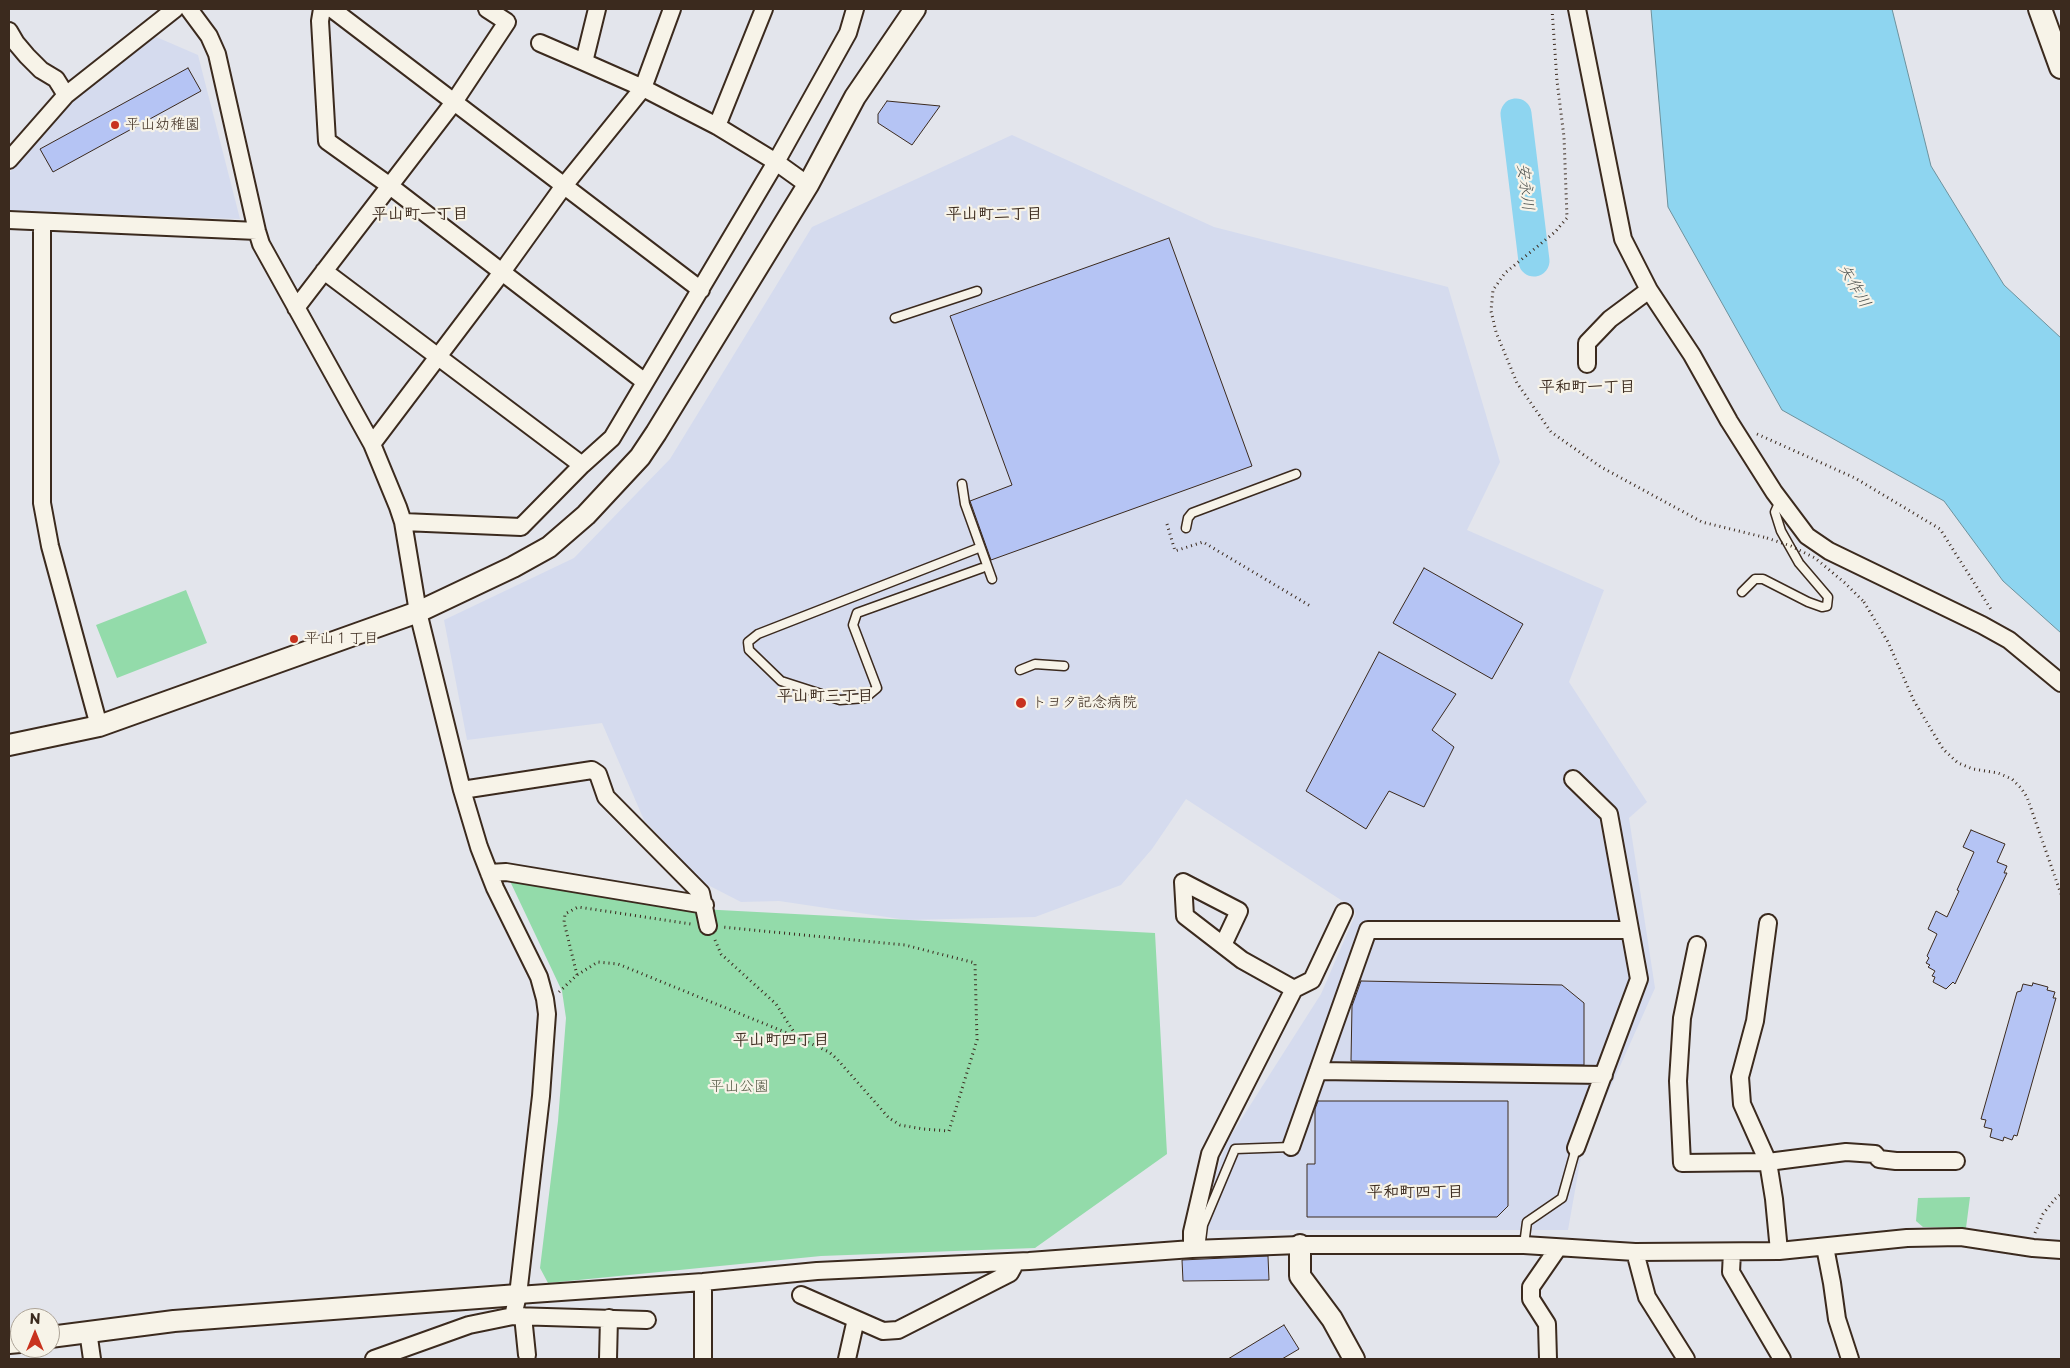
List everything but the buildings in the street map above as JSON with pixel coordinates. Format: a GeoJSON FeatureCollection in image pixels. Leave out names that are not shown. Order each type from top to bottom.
{"type":"FeatureCollection","features":[{"type":"Feature","properties":{"kind":"main road"},"geometry":{"type":"LineString","coordinates":[[2040,9],[2061,67]]}},
{"type":"Feature","properties":{"kind":"street"},"geometry":{"type":"LineString","coordinates":[[9,160],[66,95],[175,9]]}},
{"type":"Feature","properties":{"kind":"street"},"geometry":{"type":"LineString","coordinates":[[189,9],[209,36],[217,54],[256,231],[261,244],[372,444],[403,522],[418,612],[462,790],[489,874],[539,977],[545,999],[547,1014],[541,1096],[518,1295],[518,1316],[527,1355]]}},
{"type":"Feature","properties":{"kind":"street"},"geometry":{"type":"LineString","coordinates":[[322,9],[320,21],[327,142],[390,186],[645,382]]}},
{"type":"Feature","properties":{"kind":"street"},"geometry":{"type":"LineString","coordinates":[[332,9],[347,14],[454,102],[701,290]]}},
{"type":"Feature","properties":{"kind":"street"},"geometry":{"type":"LineString","coordinates":[[296,308],[454,102],[508,22],[488,9]]}},
{"type":"Feature","properties":{"kind":"street"},"geometry":{"type":"LineString","coordinates":[[584,62],[597,9]]}},
{"type":"Feature","properties":{"kind":"street"},"geometry":{"type":"LineString","coordinates":[[372,444],[564,187],[643,88],[672,9]]}},
{"type":"Feature","properties":{"kind":"street"},"geometry":{"type":"LineString","coordinates":[[717,126],[764,9]]}},
{"type":"Feature","properties":{"kind":"street"},"geometry":{"type":"LineString","coordinates":[[403,522],[521,527],[582,465],[612,438],[776,162],[848,33],[855,9]]}},
{"type":"Feature","properties":{"kind":"street"},"geometry":{"type":"LineString","coordinates":[[9,745],[99,726],[418,612],[513,568],[549,547],[586,515],[624,475],[656,433],[808,185],[855,97],[915,9]]}},
{"type":"Feature","properties":{"kind":"street"},"geometry":{"type":"LineString","coordinates":[[1577,9],[1623,239],[1649,290],[1692,355],[1728,421],[1780,501],[1807,536],[1829,551],[1982,624],[2009,640],[2061,683]]}},
{"type":"Feature","properties":{"kind":"street"},"geometry":{"type":"LineString","coordinates":[[9,30],[16,43],[27,56],[41,70],[56,79],[66,95]]}},
{"type":"Feature","properties":{"kind":"street"},"geometry":{"type":"LineString","coordinates":[[540,43],[643,88],[717,126],[776,162],[808,185]]}},
{"type":"Feature","properties":{"kind":"street"},"geometry":{"type":"LineString","coordinates":[[9,220],[256,231]]}},
{"type":"Feature","properties":{"kind":"street"},"geometry":{"type":"LineString","coordinates":[[42,222],[42,502],[50,546],[99,726]]}},
{"type":"Feature","properties":{"kind":"street"},"geometry":{"type":"LineString","coordinates":[[324,271],[582,465]]}},
{"type":"Feature","properties":{"kind":"street"},"geometry":{"type":"LineString","coordinates":[[1587,364],[1587,343],[1610,319],[1649,290]]}},
{"type":"Feature","properties":{"kind":"street"},"geometry":{"type":"LineString","coordinates":[[462,790],[592,770],[598,774],[606,797],[701,893],[708,926]]}},
{"type":"Feature","properties":{"kind":"street"},"geometry":{"type":"LineString","coordinates":[[1573,779],[1609,814],[1639,980],[1576,1148]]}},
{"type":"Feature","properties":{"kind":"street"},"geometry":{"type":"LineString","coordinates":[[489,874],[506,872],[704,906]]}},
{"type":"Feature","properties":{"kind":"street"},"geometry":{"type":"LineString","coordinates":[[1196,1249],[1192,1232],[1210,1154],[1294,989],[1312,980],[1344,912]]}},
{"type":"Feature","properties":{"kind":"street"},"geometry":{"type":"LineString","coordinates":[[1768,923],[1755,1021],[1740,1077],[1742,1104],[1768,1162],[1774,1199],[1778,1251]]}},
{"type":"Feature","properties":{"kind":"street"},"geometry":{"type":"LineString","coordinates":[[1291,1147],[1368,930],[1630,930]]}},
{"type":"Feature","properties":{"kind":"street"},"geometry":{"type":"LineString","coordinates":[[1223,945],[1242,960],[1294,989]]}},
{"type":"Feature","properties":{"kind":"street"},"geometry":{"type":"LineString","coordinates":[[1697,945],[1682,1018],[1678,1081],[1682,1163],[1768,1162],[1846,1152],[1874,1154],[1879,1159],[1956,1161]]}},
{"type":"Feature","properties":{"kind":"street"},"geometry":{"type":"LineString","coordinates":[[1318,1072],[1604,1075]]}},
{"type":"Feature","properties":{"kind":"street"},"geometry":{"type":"LineString","coordinates":[[60,1336],[174,1321],[703,1282],[817,1271],[1016,1262],[1196,1249],[1300,1245],[1524,1245],[1635,1252],[1732,1252],[1778,1251],[1907,1238],[1962,1237],[2033,1248],[2061,1250]]}},
{"type":"Feature","properties":{"kind":"street"},"geometry":{"type":"LineString","coordinates":[[1300,1245],[1300,1276],[1332,1319],[1354,1359]]}},
{"type":"Feature","properties":{"kind":"street"},"geometry":{"type":"LineString","coordinates":[[1824,1247],[1832,1282],[1837,1319],[1850,1359]]}},
{"type":"Feature","properties":{"kind":"street"},"geometry":{"type":"LineString","coordinates":[[1548,1359],[1546,1324],[1531,1298],[1530,1287],[1558,1248]]}},
{"type":"Feature","properties":{"kind":"street"},"geometry":{"type":"LineString","coordinates":[[1635,1252],[1647,1297],[1686,1359]]}},
{"type":"Feature","properties":{"kind":"street"},"geometry":{"type":"LineString","coordinates":[[1732,1252],[1731,1272],[1782,1359]]}},
{"type":"Feature","properties":{"kind":"street"},"geometry":{"type":"LineString","coordinates":[[800,1295],[883,1331],[898,1330],[1010,1273],[1016,1262]]}},
{"type":"Feature","properties":{"kind":"street"},"geometry":{"type":"LineString","coordinates":[[703,1282],[704,1359]]}},
{"type":"Feature","properties":{"kind":"street"},"geometry":{"type":"LineString","coordinates":[[567,1318],[569,1292]]}},
{"type":"Feature","properties":{"kind":"street"},"geometry":{"type":"LineString","coordinates":[[376,1359],[469,1325],[518,1316],[647,1320]]}},
{"type":"Feature","properties":{"kind":"street"},"geometry":{"type":"LineString","coordinates":[[608,1359],[609,1318]]}},
{"type":"Feature","properties":{"kind":"street"},"geometry":{"type":"LineString","coordinates":[[847,1359],[856,1319]]}},
{"type":"Feature","properties":{"kind":"street"},"geometry":{"type":"LineString","coordinates":[[88,1332],[92,1359]]}},
{"type":"Feature","properties":{"kind":"lane"},"geometry":{"type":"LineString","coordinates":[[895,318],[977,291]]}},
{"type":"Feature","properties":{"kind":"lane"},"geometry":{"type":"LineString","coordinates":[[1186,528],[1188,518],[1192,513],[1296,474]]}},
{"type":"Feature","properties":{"kind":"lane"},"geometry":{"type":"LineString","coordinates":[[962,484],[964,504],[992,579]]}},
{"type":"Feature","properties":{"kind":"lane"},"geometry":{"type":"LineString","coordinates":[[1742,592],[1755,579],[1764,579],[1808,602],[1822,607],[1827,606],[1828,596],[1799,563],[1781,531],[1775,512],[1780,501]]}},
{"type":"Feature","properties":{"kind":"lane"},"geometry":{"type":"LineString","coordinates":[[976,549],[758,634],[748,642],[748,650],[781,681],[840,700],[865,698],[877,688],[853,625],[857,613],[982,568]]}},
{"type":"Feature","properties":{"kind":"lane"},"geometry":{"type":"LineString","coordinates":[[1020,670],[1035,664],[1064,666]]}},
{"type":"Feature","properties":{"kind":"lane"},"geometry":{"type":"LineString","coordinates":[[1196,1249],[1203,1225],[1235,1149],[1291,1147]]}},
{"type":"Feature","properties":{"kind":"lane"},"geometry":{"type":"LineString","coordinates":[[1524,1245],[1527,1222],[1562,1198],[1576,1148]]}},
{"type":"Feature","properties":{"kind":"path"},"geometry":{"type":"LineString","coordinates":[[1552,9],[1557,81],[1564,136],[1567,218],[1555,232],[1511,269],[1493,290],[1492,311],[1496,332],[1517,383],[1551,432],[1601,467],[1702,522],[1791,546],[1815,558],[1845,583],[1864,602],[1888,642],[1914,700],[1943,749],[1958,763],[1973,769],[1998,773],[2012,779],[2021,788],[2027,797],[2061,894]]}},
{"type":"Feature","properties":{"kind":"path"},"geometry":{"type":"LineString","coordinates":[[1756,433],[1855,478],[1940,529],[1981,591],[2009,640]]}},
{"type":"Feature","properties":{"kind":"path"},"geometry":{"type":"LineString","coordinates":[[1167,524],[1175,551],[1202,542],[1312,607]]}},
{"type":"Feature","properties":{"kind":"path"},"geometry":{"type":"LineString","coordinates":[[545,999],[557,995],[577,975],[598,962],[618,964],[797,1036],[829,1052],[889,1118],[900,1125],[923,1129],[949,1131],[977,1040],[975,962],[905,945],[708,926],[578,907],[565,914],[564,922],[577,975]]}},
{"type":"Feature","properties":{"kind":"path"},"geometry":{"type":"LineString","coordinates":[[708,926],[712,931],[721,954],[776,1004],[797,1036]]}},
{"type":"Feature","properties":{"kind":"path"},"geometry":{"type":"LineString","coordinates":[[2034,1237],[2043,1214],[2061,1194]]}},
{"type":"Feature","properties":{"kind":"shaded area"},"geometry":{"type":"Polygon","coordinates":[[[154,36],[198,55],[240,219],[9,211],[9,173],[68,105],[154,36]]]}},
{"type":"Feature","properties":{"kind":"shaded area","name":"トヨタ記念病院"},"geometry":{"type":"Polygon","coordinates":[[[1012,135],[1214,227],[1448,287],[1500,462],[1467,530],[1604,590],[1569,682],[1647,802],[1629,818],[1655,988],[1582,1151],[1568,1230],[1195,1230],[1228,1140],[1321,994],[1356,913],[1344,902],[1186,799],[1152,849],[1121,885],[1035,917],[907,920],[779,901],[741,902],[704,883],[644,820],[602,723],[467,740],[444,620],[574,558],[670,459],[812,227],[1012,135]]]}},
{"type":"Feature","properties":{"kind":"green space"},"geometry":{"type":"Polygon","coordinates":[[[186,590],[207,643],[117,678],[96,625],[186,590]]]}},
{"type":"Feature","properties":{"kind":"green space","name":"平山公園"},"geometry":{"type":"Polygon","coordinates":[[[509,879],[700,909],[1155,933],[1167,1154],[1035,1248],[821,1256],[548,1283],[540,1268],[558,1121],[566,1018],[562,991],[509,879]]]}},
{"type":"Feature","properties":{"kind":"green space"},"geometry":{"type":"Polygon","coordinates":[[[1970,1197],[1966,1228],[1923,1227],[1916,1221],[1918,1198],[1970,1197]]]}},
{"type":"Feature","properties":{"kind":"water","name":"矢作川"},"geometry":{"type":"Polygon","coordinates":[[[1651,9],[1892,9],[1931,166],[2004,285],[2061,338],[2061,633],[2003,581],[1944,501],[1782,410],[1668,207],[1651,9]]]}},
{"type":"Feature","properties":{"kind":"waterway","name":"安永川"},"geometry":{"type":"LineString","coordinates":[[1516,114],[1534,261]]}},
{"type":"Feature","properties":{"kind":"place","name":"平山幼稚園"},"geometry":{"type":"Point","coordinates":[115,125]}},
{"type":"Feature","properties":{"kind":"place","name":"平山１丁目"},"geometry":{"type":"Point","coordinates":[294,639]}},
{"type":"Feature","properties":{"kind":"place","name":"トヨタ記念病院"},"geometry":{"type":"Point","coordinates":[1021,703]}},
{"type":"Feature","properties":{"kind":"district","name":"平山町一丁目"},"geometry":{"type":"Point","coordinates":[420,215]}},
{"type":"Feature","properties":{"kind":"district","name":"平山町二丁目"},"geometry":{"type":"Point","coordinates":[994,215]}},
{"type":"Feature","properties":{"kind":"district","name":"平和町一丁目"},"geometry":{"type":"Point","coordinates":[1587,388]}},
{"type":"Feature","properties":{"kind":"district","name":"平山町三丁目"},"geometry":{"type":"Point","coordinates":[825,697]}},
{"type":"Feature","properties":{"kind":"district","name":"平山町四丁目"},"geometry":{"type":"Point","coordinates":[781,1041]}},
{"type":"Feature","properties":{"kind":"district","name":"平和町四丁目"},"geometry":{"type":"Point","coordinates":[1415,1193]}}]}
